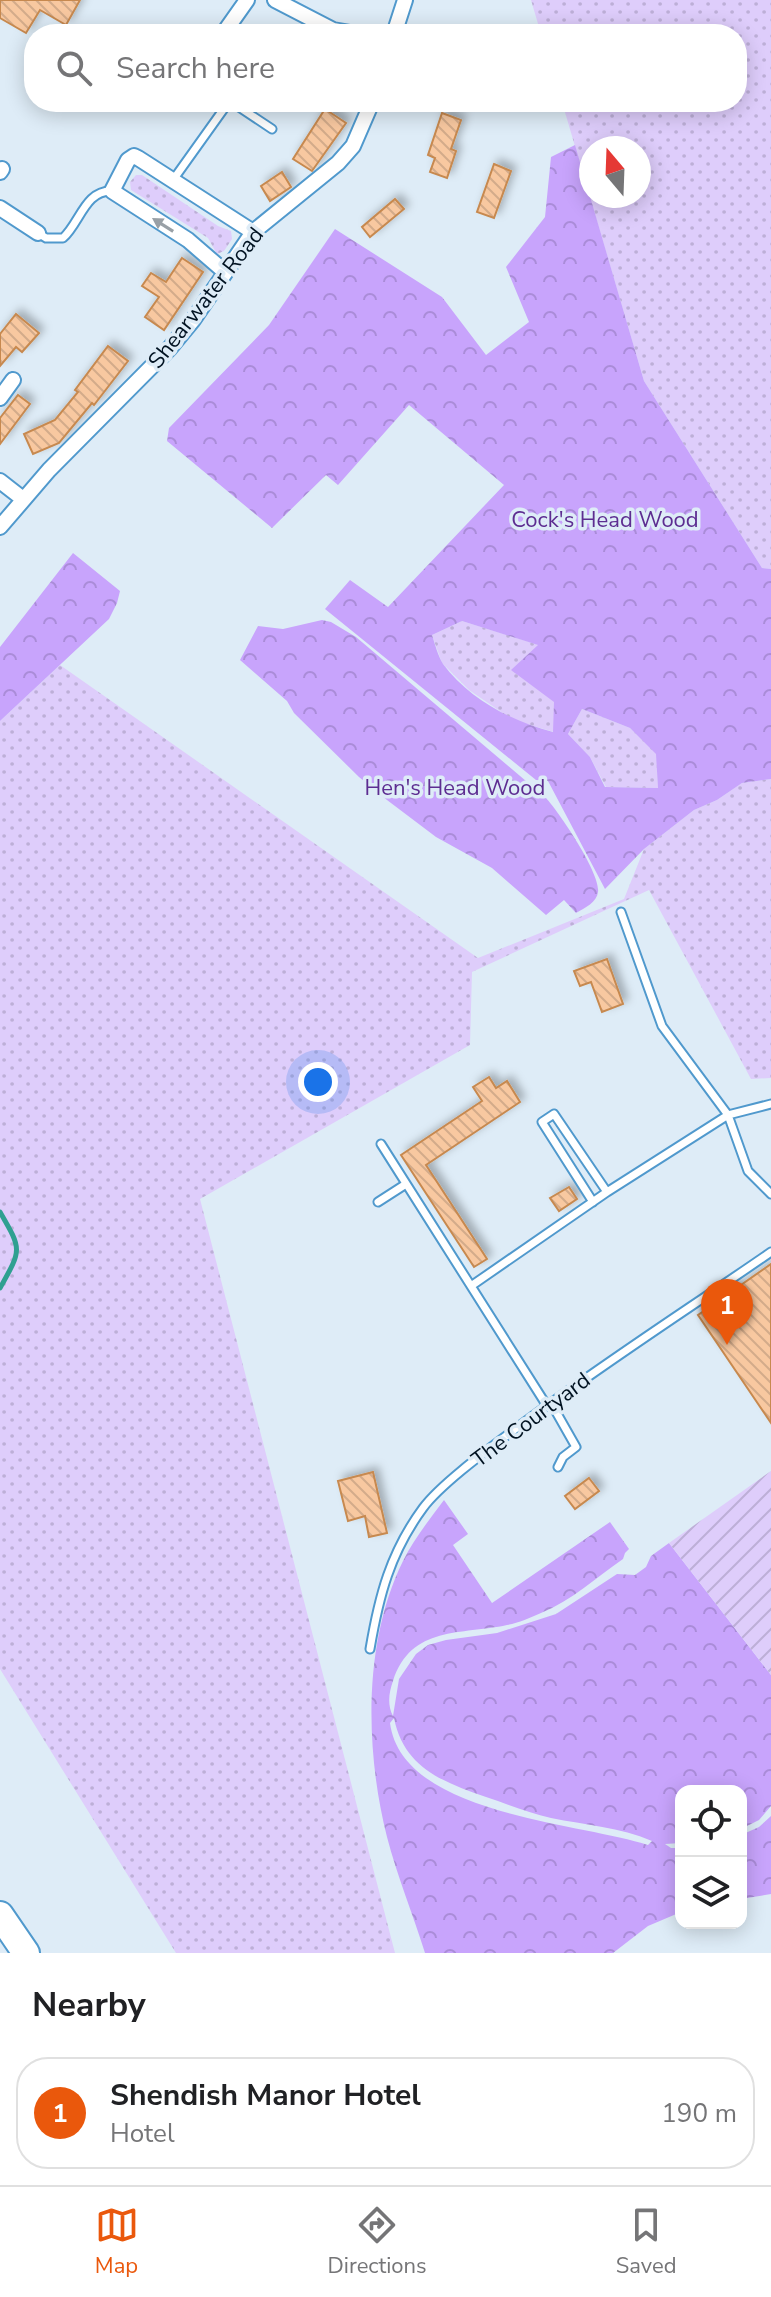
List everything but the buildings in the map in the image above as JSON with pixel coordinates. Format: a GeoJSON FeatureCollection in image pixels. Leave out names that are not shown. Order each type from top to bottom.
{"type":"FeatureCollection","features":[{"type":"Feature","properties":{"kind":"highway"},"geometry":{"type":"LineString","coordinates":[[0,1915],[26,1953]]}},
{"type":"Feature","properties":{"kind":"street"},"geometry":{"type":"LineString","coordinates":[[230,24],[247,0]]}},
{"type":"Feature","properties":{"kind":"street"},"geometry":{"type":"LineString","coordinates":[[275,0],[321,24]]}},
{"type":"Feature","properties":{"kind":"street"},"geometry":{"type":"LineString","coordinates":[[397,24],[405,0]]}},
{"type":"Feature","properties":{"kind":"street","name":"Shearwater Road"},"geometry":{"type":"LineString","coordinates":[[0,527],[23,499],[169,349],[193,320],[253,232],[338,163],[353,146],[368,112]]}},
{"type":"Feature","properties":{"kind":"street"},"geometry":{"type":"LineString","coordinates":[[225,272],[188,240],[112,191],[128,160],[134,156],[253,232]]}},
{"type":"Feature","properties":{"kind":"street"},"geometry":{"type":"LineString","coordinates":[[0,208],[38,233]]}},
{"type":"Feature","properties":{"kind":"street"},"geometry":{"type":"LineString","coordinates":[[0,398],[13,380]]}},
{"type":"Feature","properties":{"kind":"street"},"geometry":{"type":"LineString","coordinates":[[0,481],[23,499]]}},
{"type":"Feature","properties":{"kind":"lane"},"geometry":{"type":"LineString","coordinates":[[173,180],[222,112]]}},
{"type":"Feature","properties":{"kind":"lane"},"geometry":{"type":"LineString","coordinates":[[246,112],[272,129]]}},
{"type":"Feature","properties":{"kind":"lane"},"geometry":{"type":"LineString","coordinates":[[38,233],[46,238],[63,238],[94,196],[112,191]]}},
{"type":"Feature","properties":{"kind":"lane"},"geometry":{"type":"LineString","coordinates":[[621,912],[662,1026],[728,1115],[748,1171],[771,1194]]}},
{"type":"Feature","properties":{"kind":"lane"},"geometry":{"type":"LineString","coordinates":[[471,1286],[607,1192],[728,1115],[771,1104]]}},
{"type":"Feature","properties":{"kind":"lane"},"geometry":{"type":"LineString","coordinates":[[593,1202],[542,1122],[554,1114],[607,1192]]}},
{"type":"Feature","properties":{"kind":"lane"},"geometry":{"type":"LineString","coordinates":[[381,1144],[576,1447],[563,1457],[558,1467]]}},
{"type":"Feature","properties":{"kind":"lane"},"geometry":{"type":"LineString","coordinates":[[378,1202],[406,1184]]}},
{"type":"Feature","properties":{"kind":"lane","name":"The Courtyard"},"geometry":{"type":"LineString","coordinates":[[370,1649],[379,1597],[400,1543],[425,1505],[483,1454],[549,1404],[771,1252]]}},
{"type":"Feature","properties":{"kind":"shaded area"},"geometry":{"type":"Polygon","coordinates":[[[531,0],[771,0],[771,569],[762,568],[644,381],[593,208],[651,208],[651,136],[579,136],[579,160],[565,112],[747,112],[747,24],[538,24],[531,0]]]}},
{"type":"Feature","properties":{"kind":"shaded area"},"geometry":{"type":"Polygon","coordinates":[[[136,175],[142,175],[218,226],[231,231],[232,239],[224,251],[217,254],[208,238],[131,190],[130,182],[136,175]]]}},
{"type":"Feature","properties":{"kind":"shaded area"},"geometry":{"type":"Polygon","coordinates":[[[462,621],[539,645],[554,702],[554,732],[513,720],[469,690],[442,663],[432,635],[462,621]]]}},
{"type":"Feature","properties":{"kind":"shaded area"},"geometry":{"type":"Polygon","coordinates":[[[60,665],[478,958],[624,899],[644,849],[694,810],[717,800],[742,783],[771,779],[771,1078],[751,1079],[649,890],[472,972],[470,1045],[200,1199],[395,1953],[176,1953],[0,1669],[0,721],[60,665]]]}},
{"type":"Feature","properties":{"kind":"shaded area"},"geometry":{"type":"Polygon","coordinates":[[[582,709],[630,728],[657,754],[658,788],[606,787],[590,757],[568,734],[582,709]]]}},
{"type":"Feature","properties":{"kind":"shaded area"},"geometry":{"type":"Polygon","coordinates":[[[771,1471],[771,1675],[669,1543],[771,1471]]]}},
{"type":"Feature","properties":{"kind":"green space","name":"Cock's Head Wood"},"geometry":{"type":"Polygon","coordinates":[[[575,145],[579,159],[579,208],[593,208],[644,381],[762,568],[771,569],[771,779],[742,783],[717,800],[694,810],[644,849],[605,889],[548,781],[536,780],[325,609],[350,580],[388,607],[504,485],[409,405],[338,485],[326,475],[272,528],[167,441],[169,428],[269,325],[335,229],[442,297],[486,355],[529,322],[506,267],[545,217],[551,157],[575,145]],[[462,621],[432,635],[443,664],[466,688],[507,715],[553,732],[554,702],[511,670],[538,645],[462,621]],[[582,709],[568,734],[590,757],[605,787],[658,788],[656,754],[630,728],[582,709]]]}},
{"type":"Feature","properties":{"kind":"green space"},"geometry":{"type":"Polygon","coordinates":[[[73,553],[120,591],[117,603],[109,619],[0,721],[0,647],[73,553]]]}},
{"type":"Feature","properties":{"kind":"green space","name":"Hen's Head Wood"},"geometry":{"type":"Polygon","coordinates":[[[322,620],[356,637],[546,798],[569,829],[593,872],[598,892],[593,902],[576,913],[564,900],[546,915],[492,868],[436,837],[359,777],[294,713],[287,701],[240,660],[258,626],[283,629],[322,620]]]}},
{"type":"Feature","properties":{"kind":"green space"},"geometry":{"type":"Polygon","coordinates":[[[444,1500],[468,1534],[453,1545],[492,1603],[610,1522],[629,1549],[623,1559],[552,1608],[511,1624],[440,1636],[412,1650],[401,1663],[392,1685],[389,1703],[393,1716],[399,1679],[416,1654],[428,1645],[497,1633],[556,1614],[617,1574],[635,1575],[646,1567],[651,1556],[669,1543],[771,1675],[771,1806],[759,1820],[747,1826],[747,1785],[675,1785],[675,1843],[665,1844],[675,1848],[675,1915],[648,1926],[613,1953],[425,1953],[391,1852],[380,1803],[372,1733],[375,1661],[381,1626],[403,1561],[444,1500]],[[394,1718],[390,1723],[402,1754],[426,1778],[458,1796],[539,1821],[648,1845],[652,1841],[615,1829],[543,1816],[455,1785],[428,1771],[407,1749],[394,1718]]]}},
{"type":"Feature","properties":{"kind":"green space"},"geometry":{"type":"Polygon","coordinates":[[[771,1816],[771,1894],[747,1898],[747,1832],[771,1816]]]}},
{"type":"Feature","properties":{"kind":"waterway"},"geometry":{"type":"LineString","coordinates":[[0,1212],[12,1234],[16,1250],[0,1288]]}},
{"type":"Feature","properties":{"kind":"place","name":"Shendish Manor Hotel"},"geometry":{"type":"Point","coordinates":[727,1345]}}]}
